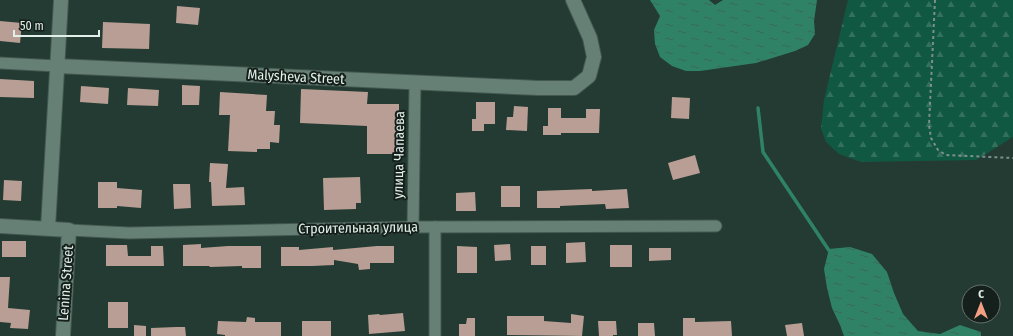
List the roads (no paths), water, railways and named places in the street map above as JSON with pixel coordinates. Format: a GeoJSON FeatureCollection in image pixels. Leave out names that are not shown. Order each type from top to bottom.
{"type":"FeatureCollection","features":[{"type":"Feature","properties":{"kind":"street"},"geometry":{"type":"LineString","coordinates":[[48,228],[61,0]]}},
{"type":"Feature","properties":{"kind":"street","name":"Malysheva Street"},"geometry":{"type":"LineString","coordinates":[[0,63],[415,83],[574,88],[589,76],[594,57],[590,38],[573,0]]}},
{"type":"Feature","properties":{"kind":"street","name":"улица Чапаева"},"geometry":{"type":"LineString","coordinates":[[413,227],[415,83]]}},
{"type":"Feature","properties":{"kind":"street","name":"Строительная улица"},"geometry":{"type":"LineString","coordinates":[[0,226],[128,233],[413,227],[716,226]]}},
{"type":"Feature","properties":{"kind":"street"},"geometry":{"type":"LineString","coordinates":[[435,227],[435,336]]}},
{"type":"Feature","properties":{"kind":"street","name":"Lenina Street"},"geometry":{"type":"LineString","coordinates":[[62,336],[69,230]]}},
{"type":"Feature","properties":{"kind":"water"},"geometry":{"type":"Polygon","coordinates":[[[650,0],[709,0],[715,5],[723,0],[817,0],[814,21],[815,34],[808,45],[795,51],[756,63],[700,71],[686,71],[672,66],[660,57],[655,44],[654,30],[660,16],[650,0]]]}},
{"type":"Feature","properties":{"kind":"water"},"geometry":{"type":"Polygon","coordinates":[[[850,247],[872,254],[887,272],[903,314],[918,331],[940,334],[960,325],[981,332],[981,336],[844,336],[832,308],[824,269],[829,249],[850,247]]]}},
{"type":"Feature","properties":{"kind":"waterway"},"geometry":{"type":"LineString","coordinates":[[758,108],[763,152],[830,252]]}}]}
